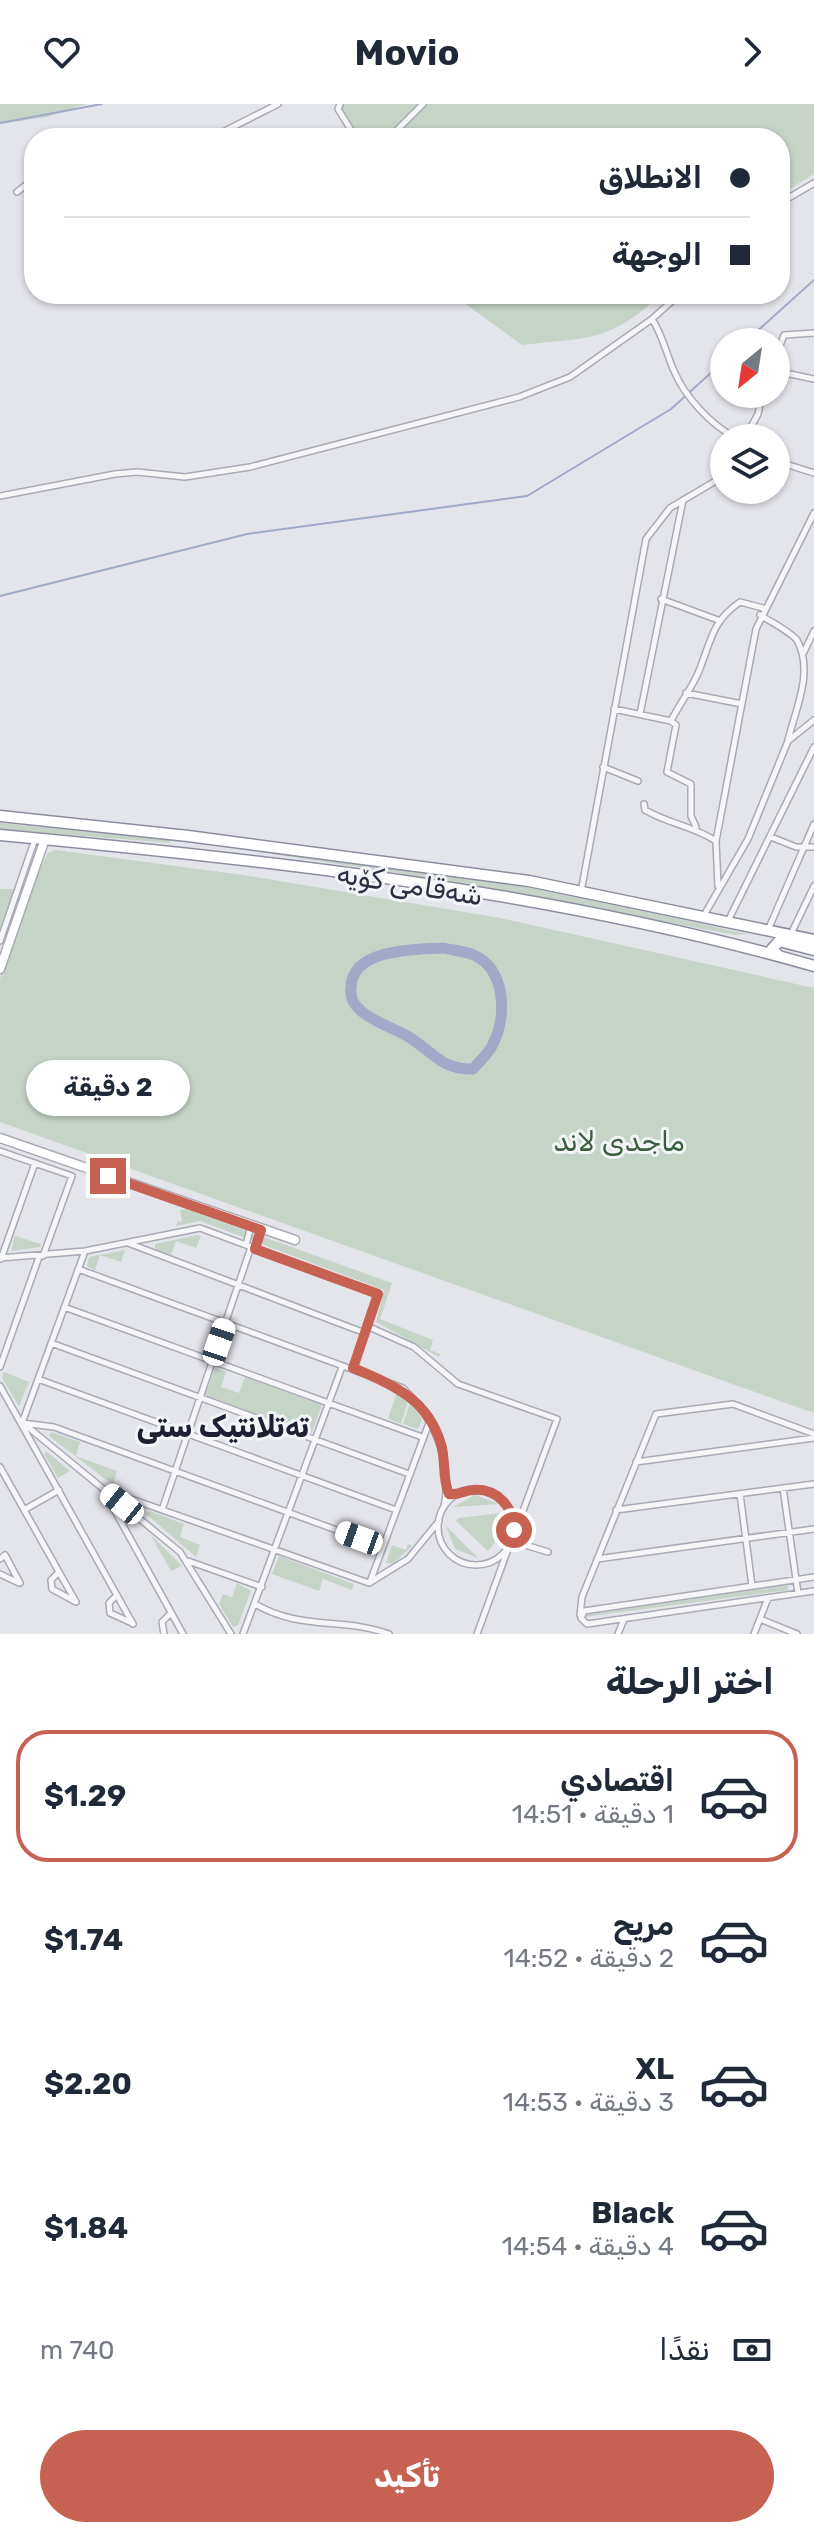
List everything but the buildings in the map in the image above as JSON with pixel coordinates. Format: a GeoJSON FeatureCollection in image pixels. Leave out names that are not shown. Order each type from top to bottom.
{"type":"FeatureCollection","features":[{"type":"Feature","properties":{"kind":"highway","name":"شەقامی کۆیە"},"geometry":{"type":"LineString","coordinates":[[0,816],[188,836],[529,881],[814,940]]}},
{"type":"Feature","properties":{"kind":"highway","name":"شەقامی کۆیە"},"geometry":{"type":"LineString","coordinates":[[0,835],[429,884],[742,946],[814,966]]}},
{"type":"Feature","properties":{"kind":"highway"},"geometry":{"type":"LineString","coordinates":[[185,854],[188,836]]}},
{"type":"Feature","properties":{"kind":"highway"},"geometry":{"type":"LineString","coordinates":[[742,946],[752,935],[744,925]]}},
{"type":"Feature","properties":{"kind":"highway"},"geometry":{"type":"LineString","coordinates":[[782,957],[772,949],[775,942],[814,950]]}},
{"type":"Feature","properties":{"kind":"street"},"geometry":{"type":"LineString","coordinates":[[231,128],[278,104]]}},
{"type":"Feature","properties":{"kind":"street"},"geometry":{"type":"LineString","coordinates":[[340,104],[338,109],[350,128]]}},
{"type":"Feature","properties":{"kind":"street"},"geometry":{"type":"LineString","coordinates":[[399,128],[423,104]]}},
{"type":"Feature","properties":{"kind":"street"},"geometry":{"type":"LineString","coordinates":[[790,197],[814,183]]}},
{"type":"Feature","properties":{"kind":"street"},"geometry":{"type":"LineString","coordinates":[[17,192],[24,187]]}},
{"type":"Feature","properties":{"kind":"street"},"geometry":{"type":"LineString","coordinates":[[0,496],[115,474],[137,472],[185,477],[250,467],[519,397],[570,377],[669,304]]}},
{"type":"Feature","properties":{"kind":"street"},"geometry":{"type":"LineString","coordinates":[[652,319],[662,336],[675,373],[712,424]]}},
{"type":"Feature","properties":{"kind":"street"},"geometry":{"type":"LineString","coordinates":[[790,335],[814,333]]}},
{"type":"Feature","properties":{"kind":"street"},"geometry":{"type":"LineString","coordinates":[[790,374],[814,379]]}},
{"type":"Feature","properties":{"kind":"street"},"geometry":{"type":"LineString","coordinates":[[790,465],[814,473]]}},
{"type":"Feature","properties":{"kind":"street"},"geometry":{"type":"LineString","coordinates":[[581,892],[646,539],[663,514],[683,498],[710,484]]}},
{"type":"Feature","properties":{"kind":"street"},"geometry":{"type":"LineString","coordinates":[[640,714],[683,498]]}},
{"type":"Feature","properties":{"kind":"street"},"geometry":{"type":"LineString","coordinates":[[703,917],[718,886],[716,841],[760,615],[814,513]]}},
{"type":"Feature","properties":{"kind":"street"},"geometry":{"type":"LineString","coordinates":[[661,599],[718,620]]}},
{"type":"Feature","properties":{"kind":"street"},"geometry":{"type":"LineString","coordinates":[[671,721],[700,670],[707,641],[718,620],[740,602],[764,608]]}},
{"type":"Feature","properties":{"kind":"street"},"geometry":{"type":"LineString","coordinates":[[718,886],[724,882],[748,839],[809,683],[803,652],[797,640],[760,615]]}},
{"type":"Feature","properties":{"kind":"street"},"geometry":{"type":"LineString","coordinates":[[803,652],[814,631]]}},
{"type":"Feature","properties":{"kind":"street"},"geometry":{"type":"LineString","coordinates":[[685,693],[742,704]]}},
{"type":"Feature","properties":{"kind":"street"},"geometry":{"type":"LineString","coordinates":[[614,709],[671,721],[676,725],[676,738],[667,772],[691,784],[691,816],[696,827]]}},
{"type":"Feature","properties":{"kind":"street"},"geometry":{"type":"LineString","coordinates":[[788,741],[814,720]]}},
{"type":"Feature","properties":{"kind":"street"},"geometry":{"type":"LineString","coordinates":[[728,922],[814,747]]}},
{"type":"Feature","properties":{"kind":"street"},"geometry":{"type":"LineString","coordinates":[[603,767],[638,781]]}},
{"type":"Feature","properties":{"kind":"street"},"geometry":{"type":"LineString","coordinates":[[644,804],[645,810],[667,822],[696,827],[716,841]]}},
{"type":"Feature","properties":{"kind":"street"},"geometry":{"type":"LineString","coordinates":[[768,930],[814,824]]}},
{"type":"Feature","properties":{"kind":"street"},"geometry":{"type":"LineString","coordinates":[[771,837],[796,847],[814,847]]}},
{"type":"Feature","properties":{"kind":"street"},"geometry":{"type":"LineString","coordinates":[[0,941],[40,839]]}},
{"type":"Feature","properties":{"kind":"street"},"geometry":{"type":"LineString","coordinates":[[0,969],[40,839]]}},
{"type":"Feature","properties":{"kind":"street"},"geometry":{"type":"LineString","coordinates":[[791,934],[814,886]]}},
{"type":"Feature","properties":{"kind":"street"},"geometry":{"type":"LineString","coordinates":[[0,1138],[295,1240]]}},
{"type":"Feature","properties":{"kind":"street"},"geometry":{"type":"LineString","coordinates":[[0,1151],[72,1176],[0,1367]]}},
{"type":"Feature","properties":{"kind":"street"},"geometry":{"type":"LineString","coordinates":[[35,1163],[0,1258],[85,1251],[200,1228],[378,1294],[353,1368]]}},
{"type":"Feature","properties":{"kind":"street"},"geometry":{"type":"LineString","coordinates":[[251,1226],[251,1247]]}},
{"type":"Feature","properties":{"kind":"street"},"geometry":{"type":"LineString","coordinates":[[162,1510],[251,1247],[261,1230]]}},
{"type":"Feature","properties":{"kind":"street"},"geometry":{"type":"LineString","coordinates":[[127,1243],[414,1347],[458,1384],[557,1419],[477,1634]]}},
{"type":"Feature","properties":{"kind":"street"},"geometry":{"type":"LineString","coordinates":[[22,1423],[85,1251]]}},
{"type":"Feature","properties":{"kind":"street"},"geometry":{"type":"LineString","coordinates":[[78,1269],[403,1388],[430,1423],[441,1444],[446,1489],[444,1507],[428,1538],[408,1559],[369,1583]]}},
{"type":"Feature","properties":{"kind":"street"},"geometry":{"type":"LineString","coordinates":[[64,1307],[422,1437]]}},
{"type":"Feature","properties":{"kind":"street"},"geometry":{"type":"LineString","coordinates":[[51,1343],[409,1474]]}},
{"type":"Feature","properties":{"kind":"street"},"geometry":{"type":"LineString","coordinates":[[243,1634],[277,1550],[342,1367]]}},
{"type":"Feature","properties":{"kind":"street"},"geometry":{"type":"LineString","coordinates":[[38,1379],[396,1510]]}},
{"type":"Feature","properties":{"kind":"street"},"geometry":{"type":"LineString","coordinates":[[0,1386],[22,1423],[117,1595],[122,1605],[133,1624],[110,1613],[109,1603],[117,1595]]}},
{"type":"Feature","properties":{"kind":"street"},"geometry":{"type":"LineString","coordinates":[[814,1436],[733,1404],[663,1411],[652,1419],[581,1601],[580,1616],[587,1624],[814,1591]]}},
{"type":"Feature","properties":{"kind":"street"},"geometry":{"type":"LineString","coordinates":[[22,1423],[54,1427],[383,1547]]}},
{"type":"Feature","properties":{"kind":"street"},"geometry":{"type":"LineString","coordinates":[[22,1423],[188,1561],[231,1634]]}},
{"type":"Feature","properties":{"kind":"street"},"geometry":{"type":"LineString","coordinates":[[369,1583],[422,1437],[430,1423]]}},
{"type":"Feature","properties":{"kind":"street"},"geometry":{"type":"LineString","coordinates":[[635,1462],[814,1436]]}},
{"type":"Feature","properties":{"kind":"street"},"geometry":{"type":"LineString","coordinates":[[0,1467],[3,1478],[24,1510],[76,1602],[52,1589],[51,1580],[59,1572]]}},
{"type":"Feature","properties":{"kind":"street"},"geometry":{"type":"LineString","coordinates":[[616,1510],[814,1484]]}},
{"type":"Feature","properties":{"kind":"street"},"geometry":{"type":"LineString","coordinates":[[783,1488],[798,1593]]}},
{"type":"Feature","properties":{"kind":"street"},"geometry":{"type":"LineString","coordinates":[[103,1489],[369,1583]]}},
{"type":"Feature","properties":{"kind":"street"},"geometry":{"type":"LineString","coordinates":[[103,1489],[183,1634]]}},
{"type":"Feature","properties":{"kind":"street"},"geometry":{"type":"LineString","coordinates":[[428,1538],[433,1535],[456,1559],[477,1565],[496,1560],[512,1541],[513,1517],[500,1498],[478,1489],[456,1495],[449,1494],[446,1489]]}},
{"type":"Feature","properties":{"kind":"street"},"geometry":{"type":"LineString","coordinates":[[24,1510],[59,1490]]}},
{"type":"Feature","properties":{"kind":"street"},"geometry":{"type":"LineString","coordinates":[[740,1494],[752,1586]]}},
{"type":"Feature","properties":{"kind":"street"},"geometry":{"type":"LineString","coordinates":[[444,1507],[456,1495]]}},
{"type":"Feature","properties":{"kind":"street"},"geometry":{"type":"LineString","coordinates":[[439,1521],[440,1539]]}},
{"type":"Feature","properties":{"kind":"street"},"geometry":{"type":"LineString","coordinates":[[597,1559],[814,1529]]}},
{"type":"Feature","properties":{"kind":"street"},"geometry":{"type":"LineString","coordinates":[[512,1541],[548,1552]]}},
{"type":"Feature","properties":{"kind":"street"},"geometry":{"type":"LineString","coordinates":[[0,1547],[2,1557],[20,1583],[0,1574]]}},
{"type":"Feature","properties":{"kind":"street"},"geometry":{"type":"LineString","coordinates":[[188,1561],[262,1587]]}},
{"type":"Feature","properties":{"kind":"street"},"geometry":{"type":"LineString","coordinates":[[580,1616],[584,1611],[814,1577]]}},
{"type":"Feature","properties":{"kind":"street"},"geometry":{"type":"LineString","coordinates":[[754,1634],[769,1598]]}},
{"type":"Feature","properties":{"kind":"street"},"geometry":{"type":"LineString","coordinates":[[255,1604],[292,1621],[333,1626],[353,1623],[389,1634]]}},
{"type":"Feature","properties":{"kind":"street"},"geometry":{"type":"LineString","coordinates":[[164,1634],[162,1622],[171,1613]]}},
{"type":"Feature","properties":{"kind":"street"},"geometry":{"type":"LineString","coordinates":[[618,1634],[624,1619]]}},
{"type":"Feature","properties":{"kind":"street"},"geometry":{"type":"LineString","coordinates":[[760,1619],[797,1634]]}},
{"type":"Feature","properties":{"kind":"green space"},"geometry":{"type":"Polygon","coordinates":[[[0,104],[86,104],[47,117],[0,124],[0,104]]]}},
{"type":"Feature","properties":{"kind":"green space"},"geometry":{"type":"Polygon","coordinates":[[[338,104],[814,104],[814,174],[790,189],[790,128],[352,128],[338,104]]]}},
{"type":"Feature","properties":{"kind":"green space"},"geometry":{"type":"Polygon","coordinates":[[[466,304],[650,304],[627,322],[597,335],[522,345],[466,304]]]}},
{"type":"Feature","properties":{"kind":"green space"},"geometry":{"type":"Polygon","coordinates":[[[0,823],[170,840],[169,843],[0,829],[0,823]]]}},
{"type":"Feature","properties":{"kind":"green space"},"geometry":{"type":"Polygon","coordinates":[[[206,844],[342,858],[478,878],[747,934],[736,935],[399,873],[206,844]]]}},
{"type":"Feature","properties":{"kind":"green space","name":"ماجدی لاند"},"geometry":{"type":"Polygon","coordinates":[[[55,850],[243,875],[500,918],[814,988],[814,1413],[0,1122],[0,979],[24,903],[48,853],[55,850]]]}},
{"type":"Feature","properties":{"kind":"green space"},"geometry":{"type":"Polygon","coordinates":[[[0,889],[18,889],[0,938],[0,889]]]}},
{"type":"Feature","properties":{"kind":"green space"},"geometry":{"type":"Polygon","coordinates":[[[186,1209],[392,1283],[380,1319],[433,1340],[430,1350],[440,1354],[439,1357],[376,1322],[384,1290],[200,1221],[176,1226],[178,1221],[182,1222],[180,1210],[186,1209]]]}},
{"type":"Feature","properties":{"kind":"green space"},"geometry":{"type":"Polygon","coordinates":[[[15,1236],[41,1244],[40,1247],[11,1251],[15,1236]]]}},
{"type":"Feature","properties":{"kind":"green space"},"geometry":{"type":"Polygon","coordinates":[[[201,1236],[196,1248],[176,1241],[171,1255],[155,1249],[155,1244],[201,1236]]]}},
{"type":"Feature","properties":{"kind":"green space"},"geometry":{"type":"Polygon","coordinates":[[[125,1250],[121,1262],[100,1255],[95,1270],[87,1266],[89,1257],[125,1250]]]}},
{"type":"Feature","properties":{"kind":"green space"},"geometry":{"type":"Polygon","coordinates":[[[215,1368],[226,1372],[221,1387],[239,1393],[245,1377],[322,1405],[311,1434],[205,1395],[215,1368]]]}},
{"type":"Feature","properties":{"kind":"green space"},"geometry":{"type":"Polygon","coordinates":[[[4,1372],[29,1382],[19,1406],[2,1378],[4,1372]]]}},
{"type":"Feature","properties":{"kind":"green space"},"geometry":{"type":"Polygon","coordinates":[[[397,1392],[408,1401],[401,1424],[388,1419],[397,1392]]]}},
{"type":"Feature","properties":{"kind":"green space"},"geometry":{"type":"Polygon","coordinates":[[[410,1403],[422,1419],[418,1429],[403,1424],[410,1403]]]}},
{"type":"Feature","properties":{"kind":"green space"},"geometry":{"type":"Polygon","coordinates":[[[51,1432],[80,1442],[76,1456],[117,1471],[113,1485],[49,1436],[51,1432]]]}},
{"type":"Feature","properties":{"kind":"green space"},"geometry":{"type":"Polygon","coordinates":[[[46,1451],[70,1471],[58,1478],[44,1454],[46,1451]]]}},
{"type":"Feature","properties":{"kind":"green space"},"geometry":{"type":"Polygon","coordinates":[[[475,1495],[499,1504],[453,1507],[475,1495]]]}},
{"type":"Feature","properties":{"kind":"green space"},"geometry":{"type":"Polygon","coordinates":[[[150,1511],[184,1524],[180,1537],[200,1545],[196,1557],[146,1514],[150,1511]]]}},
{"type":"Feature","properties":{"kind":"green space"},"geometry":{"type":"Polygon","coordinates":[[[500,1513],[502,1533],[488,1551],[456,1521],[458,1518],[500,1513]]]}},
{"type":"Feature","properties":{"kind":"green space"},"geometry":{"type":"Polygon","coordinates":[[[446,1526],[478,1558],[455,1549],[446,1526]]]}},
{"type":"Feature","properties":{"kind":"green space"},"geometry":{"type":"Polygon","coordinates":[[[150,1534],[182,1566],[171,1571],[150,1534]]]}},
{"type":"Feature","properties":{"kind":"green space"},"geometry":{"type":"Polygon","coordinates":[[[408,1544],[412,1546],[393,1564],[386,1563],[392,1545],[406,1550],[408,1544]]]}},
{"type":"Feature","properties":{"kind":"green space"},"geometry":{"type":"Polygon","coordinates":[[[279,1556],[354,1584],[352,1590],[323,1579],[319,1591],[272,1574],[279,1556]]]}},
{"type":"Feature","properties":{"kind":"green space"},"geometry":{"type":"Polygon","coordinates":[[[237,1583],[251,1591],[238,1625],[233,1627],[219,1604],[223,1594],[232,1597],[237,1583]]]}},
{"type":"Feature","properties":{"kind":"green space"},"geometry":{"type":"Polygon","coordinates":[[[788,1585],[788,1590],[584,1617],[586,1615],[788,1585]]]}},
{"type":"Feature","properties":{"kind":"waterway"},"geometry":{"type":"LineString","coordinates":[[0,123],[102,104]]}},
{"type":"Feature","properties":{"kind":"waterway"},"geometry":{"type":"LineString","coordinates":[[790,302],[814,280]]}},
{"type":"Feature","properties":{"kind":"waterway"},"geometry":{"type":"LineString","coordinates":[[761,328],[787,304]]}},
{"type":"Feature","properties":{"kind":"waterway"},"geometry":{"type":"LineString","coordinates":[[0,596],[247,534],[527,496],[671,409],[710,374]]}},
{"type":"Feature","properties":{"kind":"waterway"},"geometry":{"type":"LineString","coordinates":[[443,948],[474,955],[485,962],[498,982],[502,1007],[498,1033],[489,1051],[473,1069],[446,1064],[409,1037],[365,1014],[352,998],[354,975],[361,965],[372,958],[401,951],[443,948]]}},
{"type":"Feature","properties":{"kind":"district","name":"تەتلانتیک ستی"},"geometry":{"type":"Point","coordinates":[223,1427]}},
{"type":"Feature","properties":{"kind":"route"},"geometry":{"type":"LineString","coordinates":[[108,1176],[261,1230],[255,1249],[378,1294],[353,1368],[403,1388],[425,1414],[441,1444],[449,1494],[454,1496],[478,1489],[495,1495],[509,1508],[514,1530]]}}]}
